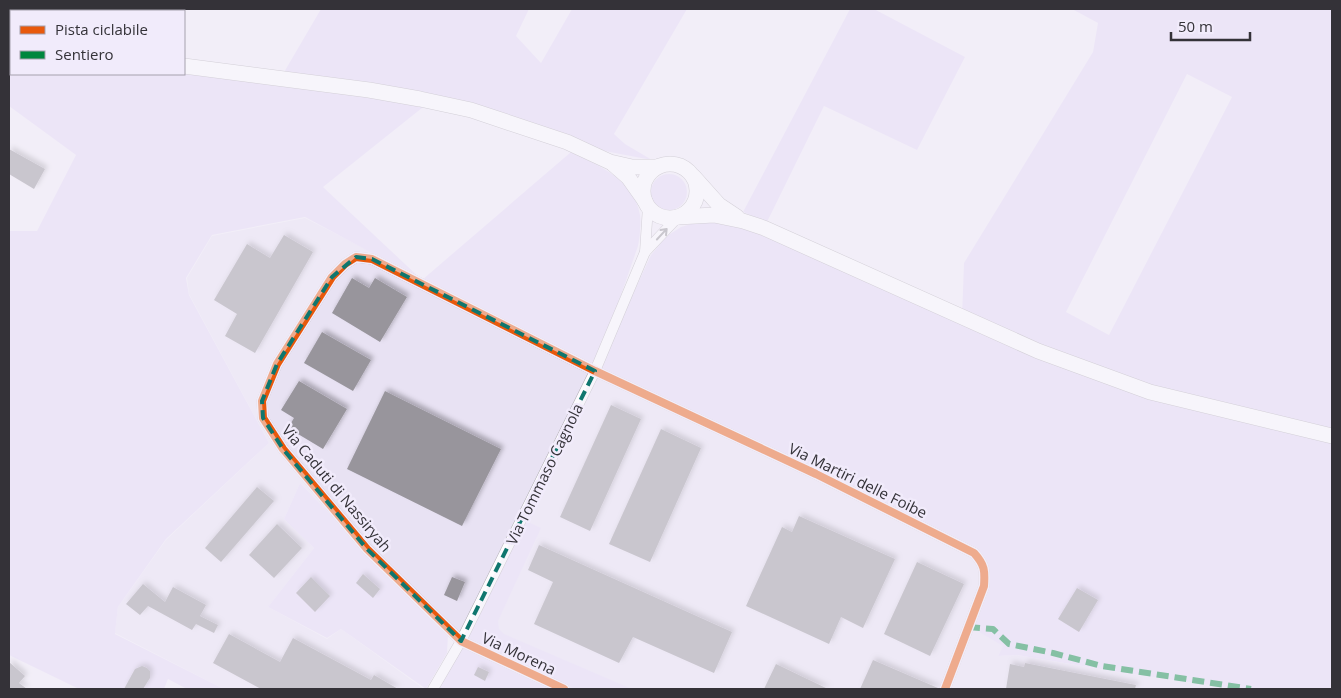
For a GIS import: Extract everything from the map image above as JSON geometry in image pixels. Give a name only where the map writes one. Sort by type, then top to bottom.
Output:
[{"type":"main road","points":[[185,66],[369,90],[429,101],[470,110],[567,142],[610,162],[632,167],[680,165],[692,174],[720,205],[742,221]]},
{"type":"main road","points":[[610,162],[628,177],[648,206],[655,213],[665,217],[714,216],[742,221],[773,232],[1038,351],[1140,389],[1332,436]]},
{"type":"main road","points":[[648,206],[644,199],[644,184],[648,175],[656,167]]},
{"type":"main road","points":[[678,216],[691,208],[697,196],[692,174]]},
{"type":"street","name":"Via Tommaso Cagnola","points":[[433,689],[461,641],[595,371],[645,252],[648,206]]},
{"type":"street","name":"Via Tommaso Cagnola","points":[[645,252],[678,216]]},
{"type":"street","name":"Via Caduti di Nassiryah","points":[[461,641],[367,548],[283,449],[263,418],[262,401],[277,364],[332,277],[345,264],[356,258],[372,259],[595,371]]},
{"type":"street","name":"Via Martiri delle Foibe","points":[[595,371],[816,474],[974,553],[984,565],[984,586],[945,689]]},
{"type":"street","name":"Via Morena","points":[[461,641],[564,689]]},
{"type":"highlighted area","points":[[356,257],[372,259],[595,371],[461,641],[367,549],[283,449],[263,418],[262,401],[277,364],[332,277]]},
{"type":"shaded area","points":[[9,9],[158,10],[10,10],[9,36]]},
{"type":"shaded area","points":[[321,9],[529,9],[516,36],[541,63],[572,9],[687,9],[614,134],[625,144],[652,160],[600,150],[529,127],[280,79]]},
{"type":"shaded area","points":[[850,9],[874,9],[965,57],[917,150],[824,106],[767,222],[743,212]]},
{"type":"shaded area","points":[[1072,9],[1332,9],[1332,436],[1150,392],[962,317],[964,263],[1093,52],[1098,23]],"holes":[[[1187,74],[1232,97],[1109,335],[1066,312]]]},
{"type":"shaded area","points":[[9,44],[10,75],[185,75],[185,73],[427,104],[323,187],[422,280],[305,217],[212,235],[186,278],[189,295],[269,443],[166,539],[118,607],[115,634],[224,689],[187,689],[168,679],[164,689],[79,689],[9,655],[9,231],[37,231],[76,155],[9,106]]},
{"type":"shaded area","points":[[571,152],[614,175],[631,192],[637,203],[640,215],[638,246],[596,367],[422,280]]},
{"type":"shaded area","points":[[669,174],[682,179],[687,192],[682,205],[669,210],[656,205],[651,192],[656,179]]},
{"type":"shaded area","points":[[305,218],[598,368],[977,552],[1004,645],[998,656],[1017,655],[1123,673],[1236,689],[556,689],[449,635],[300,483],[284,519],[314,548],[268,607],[327,639],[341,629],[424,689],[224,689],[115,633],[118,607],[166,540],[269,443],[189,294],[187,278],[212,236]]},
{"type":"shaded area","points":[[701,221],[739,226],[872,280],[1001,339],[1332,440],[1332,689],[1237,689],[1017,655],[998,656],[1003,646],[969,626],[987,564],[599,368],[651,255],[667,236],[681,227]]},
{"type":"shaded area","points":[[300,483],[448,635],[447,653],[426,689],[341,629],[327,638],[268,607],[314,548],[284,519]]},
{"type":"shaded area","points":[[524,520],[541,528],[498,621],[499,629],[504,634],[632,689],[575,689],[467,638],[475,626]]},
{"type":"shaded area","points":[[463,646],[556,689],[439,689]]},
{"type":"building","points":[[9,149],[45,169],[34,189],[9,174]]},
{"type":"building","points":[[284,235],[313,252],[255,353],[225,336],[237,314],[214,300],[247,244],[270,258]]},
{"type":"building","points":[[352,278],[369,288],[375,278],[407,297],[380,342],[332,313]]},
{"type":"building","points":[[322,332],[371,360],[353,391],[304,363]]},
{"type":"building","points":[[299,381],[347,409],[323,449],[288,428],[294,418],[281,410]]},
{"type":"building","points":[[385,391],[501,449],[462,526],[347,469]]},
{"type":"building","points":[[611,405],[641,419],[590,531],[560,517]]},
{"type":"building","points":[[661,429],[701,448],[650,562],[609,544]]},
{"type":"building","points":[[257,487],[274,501],[221,562],[205,548]]},
{"type":"building","points":[[799,516],[895,559],[863,628],[841,617],[829,644],[746,606],[782,527],[792,532]]},
{"type":"building","points":[[277,524],[302,548],[274,578],[249,555]]},
{"type":"building","points":[[539,545],[732,632],[714,673],[633,637],[619,663],[534,624],[553,582],[528,570]]},
{"type":"building","points":[[917,562],[964,584],[930,656],[884,634]]},
{"type":"building","points":[[363,574],[380,589],[373,598],[356,583]]},
{"type":"building","points":[[311,577],[330,596],[315,612],[296,593]]},
{"type":"building","points":[[452,577],[465,582],[457,601],[444,595]]},
{"type":"building","points":[[143,584],[165,602],[173,587],[206,605],[200,616],[218,625],[214,633],[196,624],[192,630],[148,606],[140,615],[126,604]]},
{"type":"building","points":[[1077,588],[1098,600],[1079,632],[1058,619]]},
{"type":"building","points":[[229,634],[280,662],[293,638],[371,680],[374,675],[398,689],[261,689],[213,663]]},
{"type":"building","points":[[873,660],[938,688],[938,689],[860,689]]},
{"type":"building","points":[[9,662],[25,676],[19,683],[27,689],[9,689]]},
{"type":"building","points":[[1025,663],[1136,685],[1135,689],[1006,689],[1010,664],[1024,667]]},
{"type":"building","points":[[776,664],[828,689],[764,689]]},
{"type":"building","points":[[142,666],[150,671],[150,678],[143,689],[124,689],[135,669]]},
{"type":"building","points":[[478,667],[489,672],[485,681],[474,675]]},
{"type":"marked path","points":[[968,627],[993,629],[1009,644],[1102,666],[1251,689]]},
{"type":"cycle path","points":[[564,689],[461,641],[367,549],[283,449],[263,418],[262,401],[277,364],[332,277],[345,264],[356,257],[372,259],[595,371],[816,474],[974,553],[984,568],[984,586],[945,689]]}]
